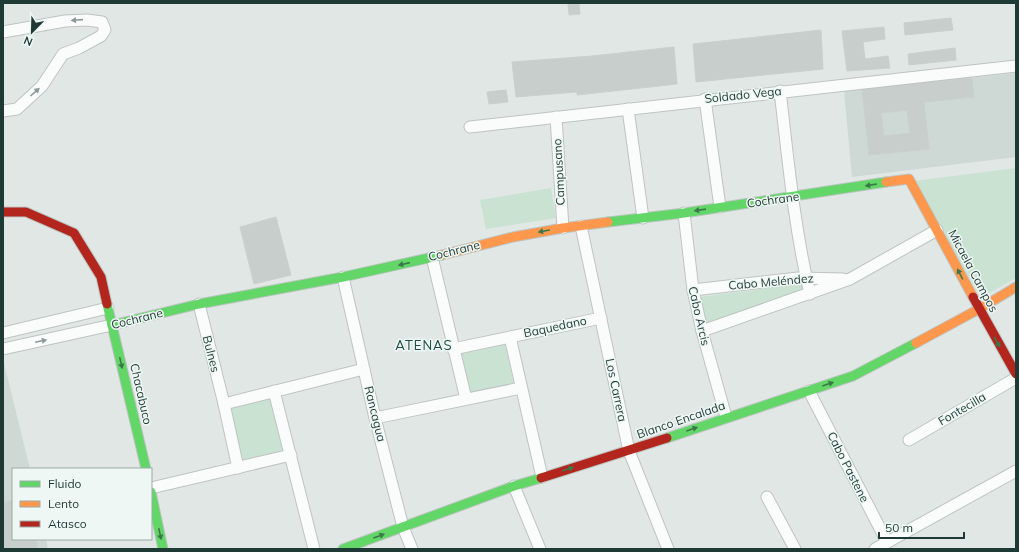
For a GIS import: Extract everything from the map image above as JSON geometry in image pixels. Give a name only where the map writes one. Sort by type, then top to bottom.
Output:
[{"type":"street","points":[[3,32],[65,21],[87,20],[102,22],[105,30],[101,36],[79,48],[63,54],[42,86],[17,109],[3,111]]},
{"type":"street","name":"Soldado Vega","points":[[470,127],[705,99],[1016,66]]},
{"type":"street","points":[[780,91],[793,197],[810,294]]},
{"type":"street","points":[[705,99],[720,207]]},
{"type":"street","points":[[628,109],[643,218]]},
{"type":"street","name":"Campusano","points":[[556,117],[563,228]]},
{"type":"street","name":"Cochrane","points":[[3,349],[199,304],[343,277],[512,237],[563,228],[793,197],[909,179]]},
{"type":"street","name":"Micaela Campos","points":[[909,179],[978,309],[1016,374]]},
{"type":"street","name":"Chacabuco","points":[[3,212],[26,212],[74,233],[101,277],[146,468]]},
{"type":"street","name":"Cabo Arcis","points":[[684,212],[692,290],[726,417]]},
{"type":"street","name":"Los Carrera","points":[[581,226],[629,450],[668,549]]},
{"type":"street","name":"Cabo Meléndez","points":[[702,331],[850,279],[937,230]]},
{"type":"street","points":[[432,257],[453,350],[466,399]]},
{"type":"street","name":"Rancagua","points":[[343,277],[403,528],[412,549]]},
{"type":"street","name":"Cabo Meléndez","points":[[692,290],[806,278],[850,279]]},
{"type":"street","name":"Blanco Encalada","points":[[343,549],[514,486],[629,450],[853,376],[1016,287]]},
{"type":"street","name":"Bulnes","points":[[199,304],[238,468]]},
{"type":"street","name":"Cochrane","points":[[3,333],[108,308]]},
{"type":"street","name":"Baquedano","points":[[453,350],[601,318]]},
{"type":"street","name":"Baquedano","points":[[510,337],[542,478]]},
{"type":"street","points":[[224,404],[364,369]]},
{"type":"street","name":"Fontecilla","points":[[909,440],[1016,378]]},
{"type":"street","points":[[376,418],[521,388]]},
{"type":"street","points":[[274,391],[314,549]]},
{"type":"street","name":"Cabo Pastene","points":[[809,391],[887,542]]},
{"type":"street","points":[[152,488],[291,455]]},
{"type":"street","points":[[875,549],[1016,471]]},
{"type":"street","points":[[514,486],[540,549]]},
{"type":"street","points":[[152,497],[163,549]]},
{"type":"street","points":[[767,497],[794,549]]},
{"type":"shaded area","points":[[1016,73],[1016,157],[852,177],[844,91]]},
{"type":"shaded area","points":[[3,359],[30,468],[12,468],[12,540],[46,540],[48,549],[3,549]]},
{"type":"green space","points":[[1016,168],[1016,278],[989,293],[978,293],[914,181]]},
{"type":"green space","points":[[551,188],[556,218],[486,229],[480,200]]},
{"type":"green space","points":[[801,284],[805,291],[707,323],[700,297]]},
{"type":"green space","points":[[504,341],[514,384],[469,394],[459,351]]},
{"type":"green space","points":[[270,396],[283,453],[241,462],[229,405]]},
{"type":"building","points":[[579,3],[580,14],[569,15],[568,4]]},
{"type":"building","points":[[951,18],[953,30],[905,35],[904,23]]},
{"type":"building","points":[[884,27],[885,39],[863,42],[865,59],[888,56],[890,68],[847,71],[842,31]]},
{"type":"building","points":[[821,30],[823,69],[696,82],[693,44]]},
{"type":"building","points":[[674,47],[677,84],[577,95],[577,92],[516,97],[512,62],[592,56]]},
{"type":"building","points":[[955,48],[956,60],[909,65],[908,54]]},
{"type":"building","points":[[972,78],[974,97],[924,102],[929,149],[869,155],[862,89]],"holes":[[[907,110],[910,133],[884,136],[881,113]]]},
{"type":"building","points":[[506,90],[508,102],[489,104],[487,92]]},
{"type":"building","points":[[276,217],[291,275],[254,284],[240,227]]},
{"type":"building","points":[[12,500],[12,540],[36,540],[38,549],[3,549],[3,503]]},
{"type":"traffic: fast","points":[[608,222],[684,213],[886,182]]},
{"type":"traffic: fast","points":[[112,325],[199,304],[343,277],[442,255]]},
{"type":"traffic: fast","points":[[107,304],[146,468]]},
{"type":"traffic: fast","points":[[667,438],[853,376],[916,343]]},
{"type":"traffic: fast","points":[[343,549],[514,486],[541,478]]},
{"type":"traffic: fast","points":[[152,497],[163,549]]},
{"type":"traffic: slow","points":[[886,182],[909,179],[973,297]]},
{"type":"traffic: slow","points":[[442,255],[513,237],[608,222]]},
{"type":"traffic: slow","points":[[916,343],[1016,287]]},
{"type":"traffic: jam","points":[[3,212],[26,212],[74,233],[101,277],[107,304]]},
{"type":"traffic: jam","points":[[973,297],[1016,374]]},
{"type":"traffic: jam","points":[[541,478],[667,438]]},
{"type":"district","name":"ATENAS","points":[[424,345]]}]
